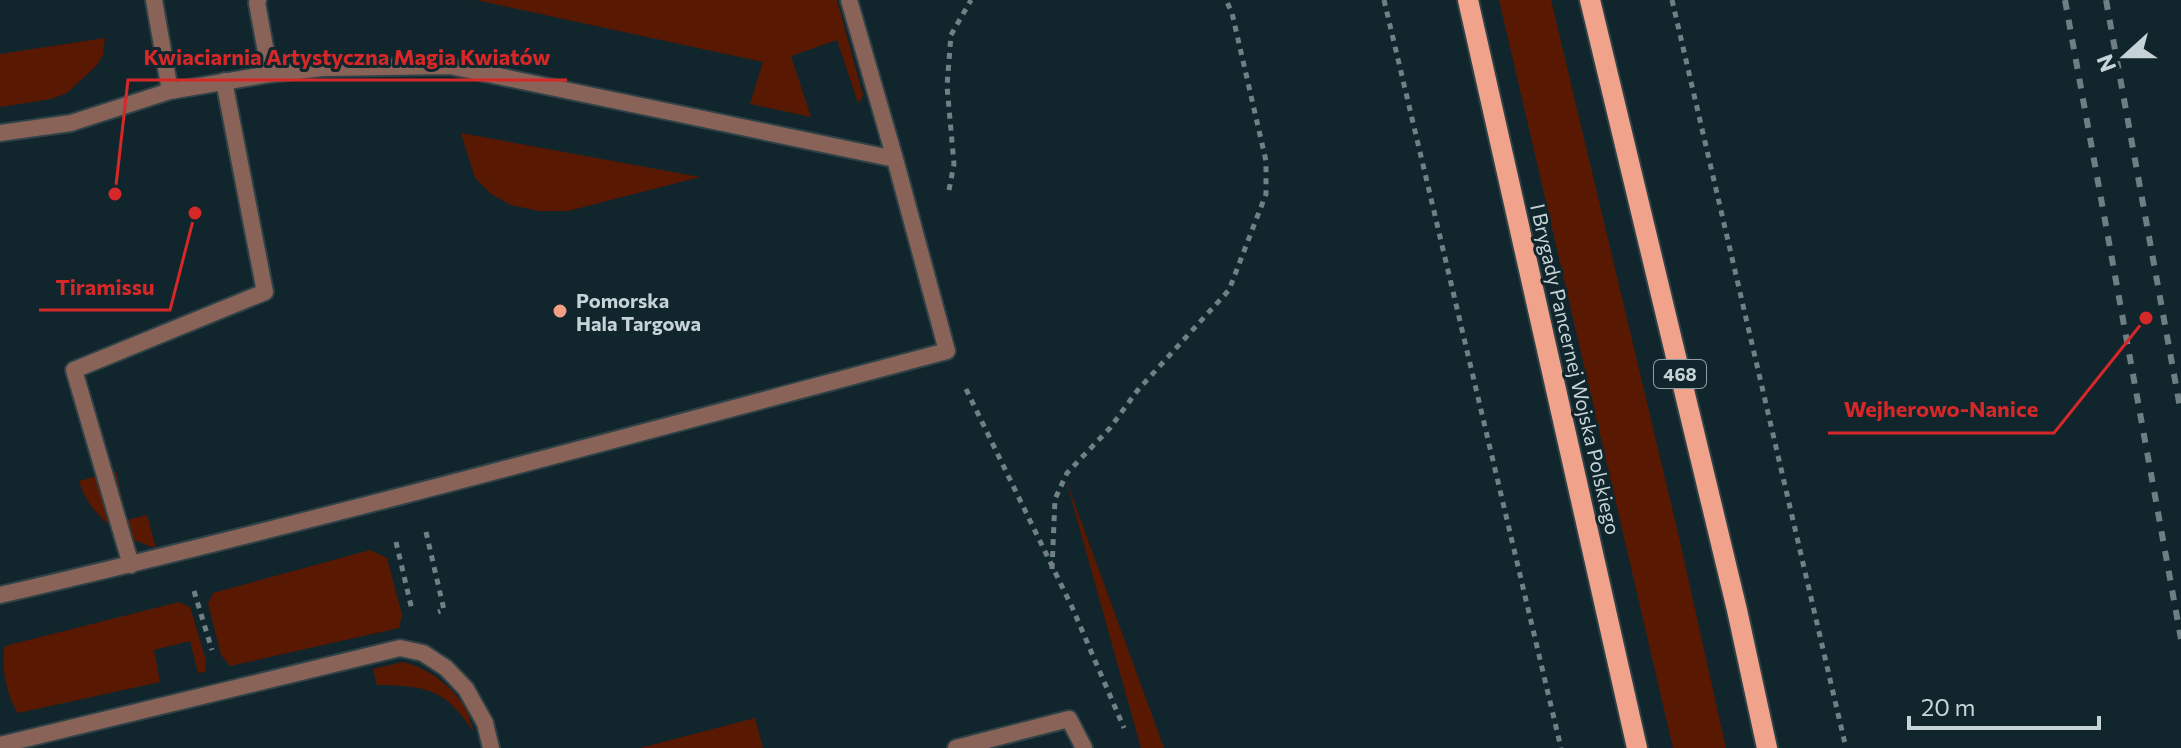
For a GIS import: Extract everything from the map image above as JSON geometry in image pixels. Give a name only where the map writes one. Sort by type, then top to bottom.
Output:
[{"type":"main road","name":"I Brygady Pancernej Wojska Polskiego","points":[[1468,0],[1637,748]]},
{"type":"main road","name":"468","points":[[1590,0],[1737,610],[1767,748]]},
{"type":"lane","points":[[154,0],[170,91]]},
{"type":"lane","points":[[258,0],[270,74]]},
{"type":"lane","points":[[0,595],[385,501],[947,351],[849,0]]},
{"type":"lane","points":[[0,133],[71,123],[170,91],[270,74],[323,68],[450,66],[895,159]]},
{"type":"lane","points":[[131,565],[74,370],[265,292],[224,81]]},
{"type":"lane","points":[[0,745],[400,648],[423,653],[446,668],[466,689],[485,723],[491,748]]},
{"type":"lane","points":[[956,748],[1069,719],[1084,748]]},
{"type":"path","points":[[918,241],[943,223],[954,164],[947,86],[951,35],[971,0]]},
{"type":"path","points":[[1052,569],[1055,499],[1067,473],[1229,290],[1266,194],[1266,161],[1232,13],[1226,0]]},
{"type":"path","points":[[1384,0],[1561,748]]},
{"type":"path","points":[[1672,0],[1846,748]]},
{"type":"path","points":[[947,351],[1072,607],[1126,734]]},
{"type":"path","points":[[424,522],[444,610],[429,614]]},
{"type":"path","points":[[395,540],[409,593]]},
{"type":"path","points":[[195,595],[213,655]]},
{"type":"shaded area","points":[[476,0],[837,0],[863,95],[858,103],[837,40],[791,56],[811,117],[750,104],[763,62]]},
{"type":"shaded area","points":[[1499,0],[1551,0],[1726,748],[1673,748]]},
{"type":"shaded area","points":[[105,38],[103,55],[96,66],[67,93],[51,99],[0,107],[0,54]]},
{"type":"shaded area","points":[[461,133],[700,177],[568,211],[539,211],[511,205],[491,194],[475,178]]},
{"type":"shaded area","points":[[116,471],[127,520],[147,515],[156,548],[108,524],[84,494],[79,481]]},
{"type":"shaded area","points":[[1066,480],[1164,748],[1141,748]]},
{"type":"shaded area","points":[[370,550],[387,558],[402,615],[399,628],[230,666],[221,655],[208,604],[213,593]]},
{"type":"shaded area","points":[[179,602],[190,607],[206,660],[205,672],[198,673],[190,641],[154,650],[160,682],[18,713],[6,680],[3,662],[5,646]]},
{"type":"shaded area","points":[[403,662],[430,673],[453,692],[465,707],[474,732],[453,706],[433,692],[377,685],[373,669]]},
{"type":"shaded area","points":[[755,718],[763,748],[640,748]]},
{"type":"railway","points":[[2065,0],[2181,639]]},
{"type":"railway","points":[[2106,0],[2181,413]]},
{"type":"place","name":"Kwiaciarnia Artystyczna Magia Kwiatów","points":[[115,194]]},
{"type":"place","name":"Tiramissu","points":[[195,213]]},
{"type":"place","name":"Pomorska Hala Targowa","points":[[560,311]]},
{"type":"place","name":"Wejherowo-Nanice","points":[[2146,318]]}]
